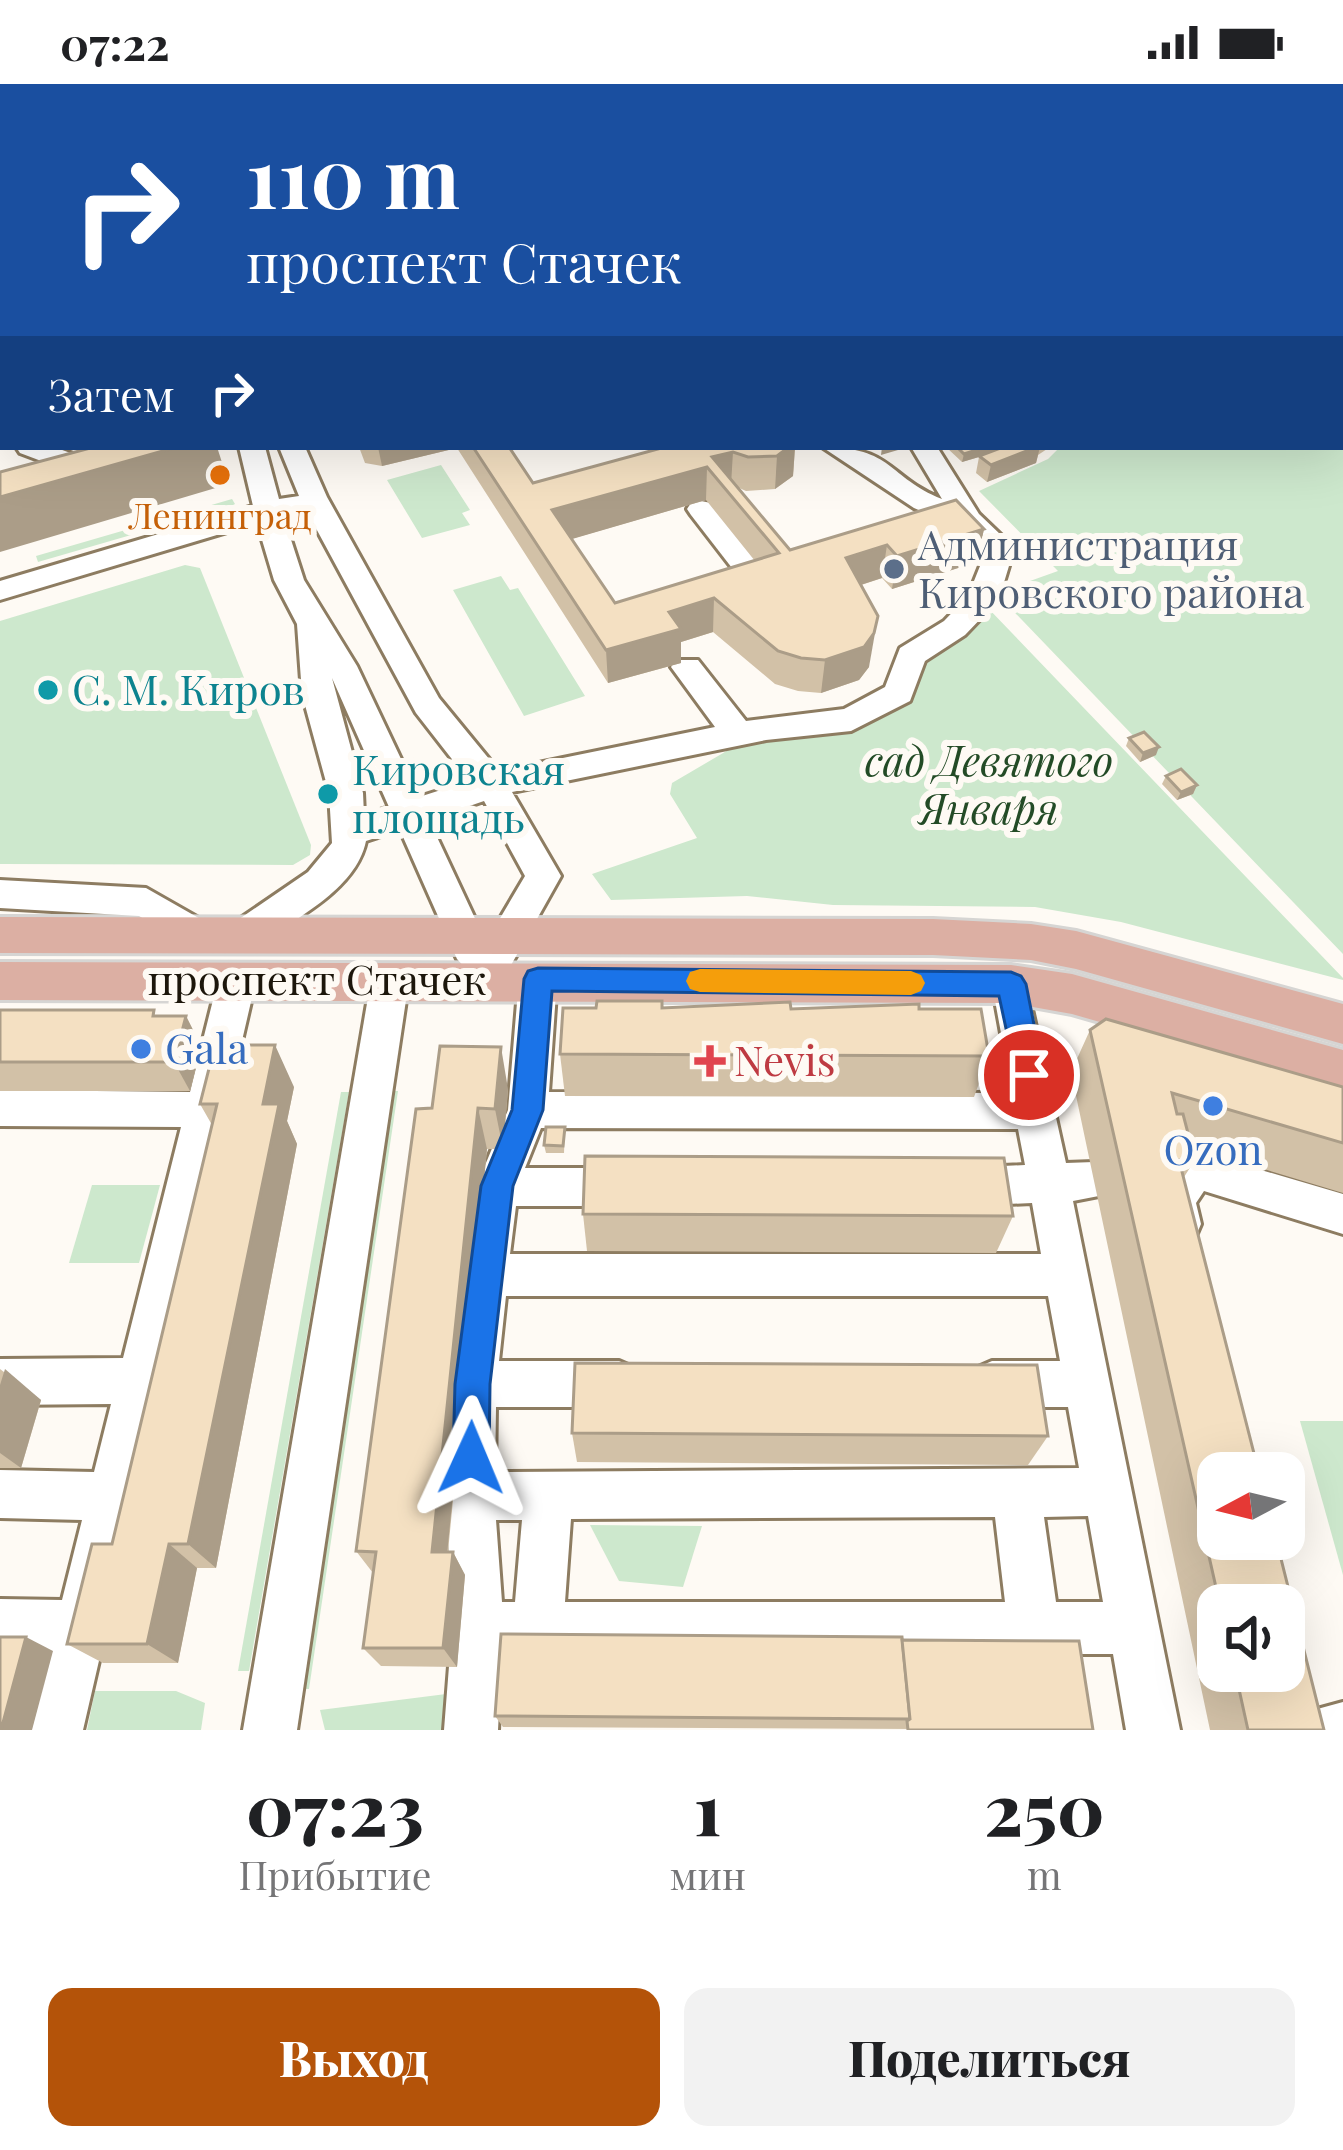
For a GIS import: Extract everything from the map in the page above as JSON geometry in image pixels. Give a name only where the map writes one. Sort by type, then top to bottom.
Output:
[{"type":"main road","name":"проспект Стачек","points":[[0,935],[226,950],[486,951],[933,937],[1031,942],[1343,1024]]},
{"type":"main road","name":"проспект Стачек","points":[[0,981],[226,950],[390,980],[486,951],[538,979],[1011,984],[1072,994],[1343,1071]]},
{"type":"street","points":[[37,450],[119,480],[77,492]]},
{"type":"street","points":[[253,450],[272,509],[278,552],[310,623],[342,666],[410,813],[486,951],[543,876],[491,786],[427,705],[350,557],[313,497],[302,450]]},
{"type":"street","points":[[844,450],[924,502],[968,519]]},
{"type":"street","points":[[350,833],[491,786],[739,735],[851,720],[899,693],[911,656],[948,638],[989,586],[997,568],[992,542],[968,519],[926,450]]},
{"type":"street","points":[[0,591],[313,497]]},
{"type":"street","points":[[701,509],[765,581],[719,596]]},
{"type":"street","points":[[927,532],[968,519]]},
{"type":"street","points":[[56,1730],[205,1110],[226,950],[322,882],[343,859],[350,833],[346,793],[318,694],[310,623]]},
{"type":"street","points":[[687,667],[739,735]]},
{"type":"street","points":[[0,894],[146,902],[226,950]]},
{"type":"street","points":[[471,1730],[478,1628],[470,1496],[473,1384],[497,1186],[527,1110],[538,979]]},
{"type":"street","points":[[270,1730],[390,980]]},
{"type":"street","points":[[1011,984],[1035,1111],[1072,1184],[1066,1275],[1153,1730]]},
{"type":"street","points":[[0,1108],[205,1110]]},
{"type":"street","points":[[527,1110],[1035,1111]]},
{"type":"street","points":[[1191,1270],[1173,1181],[1202,1172],[1343,1214]]},
{"type":"street","points":[[923,1187],[1072,1184]]},
{"type":"street","points":[[497,1186],[663,1186]]},
{"type":"street","points":[[486,1275],[1066,1275]]},
{"type":"street","points":[[0,1382],[140,1381]]},
{"type":"street","points":[[473,1384],[658,1384]]},
{"type":"street","points":[[959,1384],[1088,1384]]},
{"type":"street","points":[[1016,1492],[1034,1628]]},
{"type":"street","points":[[470,1496],[1108,1492]]},
{"type":"street","points":[[0,1494],[112,1496]]},
{"type":"street","points":[[538,1628],[548,1495]]},
{"type":"street","points":[[0,1624],[81,1626]]},
{"type":"street","points":[[478,1628],[1133,1628]]},
{"type":"street","points":[[1311,1718],[1343,1730]]},
{"type":"green space","name":"сад Девятого Января","points":[[1057,450],[1343,450],[1343,954],[996,593],[1058,571],[979,491],[1048,459]]},
{"type":"green space","points":[[441,465],[470,510],[462,513],[470,525],[422,538],[387,480]]},
{"type":"green space","points":[[232,499],[235,504],[231,506],[38,562],[36,556]]},
{"type":"green space","points":[[185,565],[200,568],[311,845],[310,855],[293,865],[0,864],[0,621]]},
{"type":"green space","points":[[501,576],[510,590],[518,588],[585,696],[524,716],[453,590]]},
{"type":"green space","name":"сад Девятого Января","points":[[986,606],[1343,980],[1121,922],[1035,907],[833,905],[747,896],[611,900],[592,874],[697,838],[670,794],[672,783],[747,739],[842,732],[872,721],[909,694],[920,660],[958,640]]},
{"type":"green space","points":[[391,1091],[398,1091],[309,1689],[300,1689]]},
{"type":"green space","points":[[341,1092],[349,1092],[249,1671],[238,1671]]},
{"type":"green space","points":[[92,1185],[160,1185],[139,1263],[69,1263]]},
{"type":"green space","points":[[1300,1421],[1343,1421],[1343,1575]]},
{"type":"green space","points":[[590,1525],[702,1526],[683,1587],[619,1581]]},
{"type":"green space","points":[[95,1691],[176,1691],[205,1703],[201,1730],[87,1730]]},
{"type":"green space","points":[[454,1693],[451,1730],[325,1730],[320,1710]]},
{"type":"building","points":[[83,450],[166,450],[0,497],[0,472]]},
{"type":"building","points":[[475,450],[511,450],[533,483],[654,450],[785,450],[777,456],[748,457],[733,452],[712,457],[790,550],[956,500],[984,529],[897,556],[887,545],[846,558],[878,616],[864,647],[825,660],[778,651],[714,598],[669,612],[681,629],[606,650]],"holes":[[[707,467],[779,553],[615,603],[552,510]]]},
{"type":"building","points":[[995,450],[1029,450],[991,465],[979,456]]},
{"type":"building","points":[[1144,732],[1159,747],[1143,753],[1129,738]]},
{"type":"building","points":[[1181,769],[1197,785],[1181,792],[1166,776]]},
{"type":"building","points":[[597,1001],[662,1001],[662,1008],[790,1002],[791,1009],[919,1004],[919,1009],[981,1009],[989,1056],[560,1054],[563,1008],[596,1008]]},
{"type":"building","points":[[0,1010],[154,1010],[153,1016],[186,1016],[174,1062],[0,1062]]},
{"type":"building","points":[[1106,1019],[1343,1087],[1343,1143],[1172,1093],[1195,1160],[1179,1160],[1254,1452],[1197,1452],[1197,1503],[1090,1030]]},
{"type":"building","points":[[215,1045],[275,1045],[263,1104],[279,1104],[188,1544],[169,1544],[147,1644],[67,1644],[92,1544],[112,1544],[217,1104],[200,1104]]},
{"type":"building","points":[[440,1046],[501,1047],[495,1109],[478,1108],[432,1552],[453,1552],[443,1648],[363,1648],[376,1552],[356,1551],[416,1109],[432,1108]]},
{"type":"building","points":[[546,1127],[565,1127],[563,1146],[544,1145]]},
{"type":"building","points":[[585,1156],[1004,1158],[1013,1216],[583,1214]]},
{"type":"building","points":[[575,1363],[1037,1365],[1048,1436],[572,1433]]},
{"type":"building","points":[[1210,1560],[1281,1560],[1287,1584],[1215,1584]]},
{"type":"building","points":[[501,1634],[902,1637],[910,1719],[495,1716]]},
{"type":"building","points":[[0,1637],[26,1637],[1,1730],[0,1730]]},
{"type":"building","points":[[902,1640],[1079,1641],[1093,1730],[908,1730]]},
{"type":"building","points":[[1305,1654],[1324,1730],[1248,1730],[1240,1692],[1305,1692]]},
{"type":"slow traffic","points":[[700,981],[911,983]]},
{"type":"place","name":"Ленинград","points":[[220,475]]},
{"type":"place","name":"Администрация Кировского района","points":[[894,569]]},
{"type":"place","name":"С. М. Киров","points":[[48,690]]},
{"type":"place","name":"Кировская площадь","points":[[328,794]]},
{"type":"place","name":"Gala","points":[[141,1049]]},
{"type":"place","name":"Nevis","points":[[710,1061]]},
{"type":"place","name":"Ozon","points":[[1213,1106]]},
{"type":"route","points":[[471,1458],[473,1384],[497,1186],[527,1110],[538,979],[1011,984],[1029,1075]]}]
